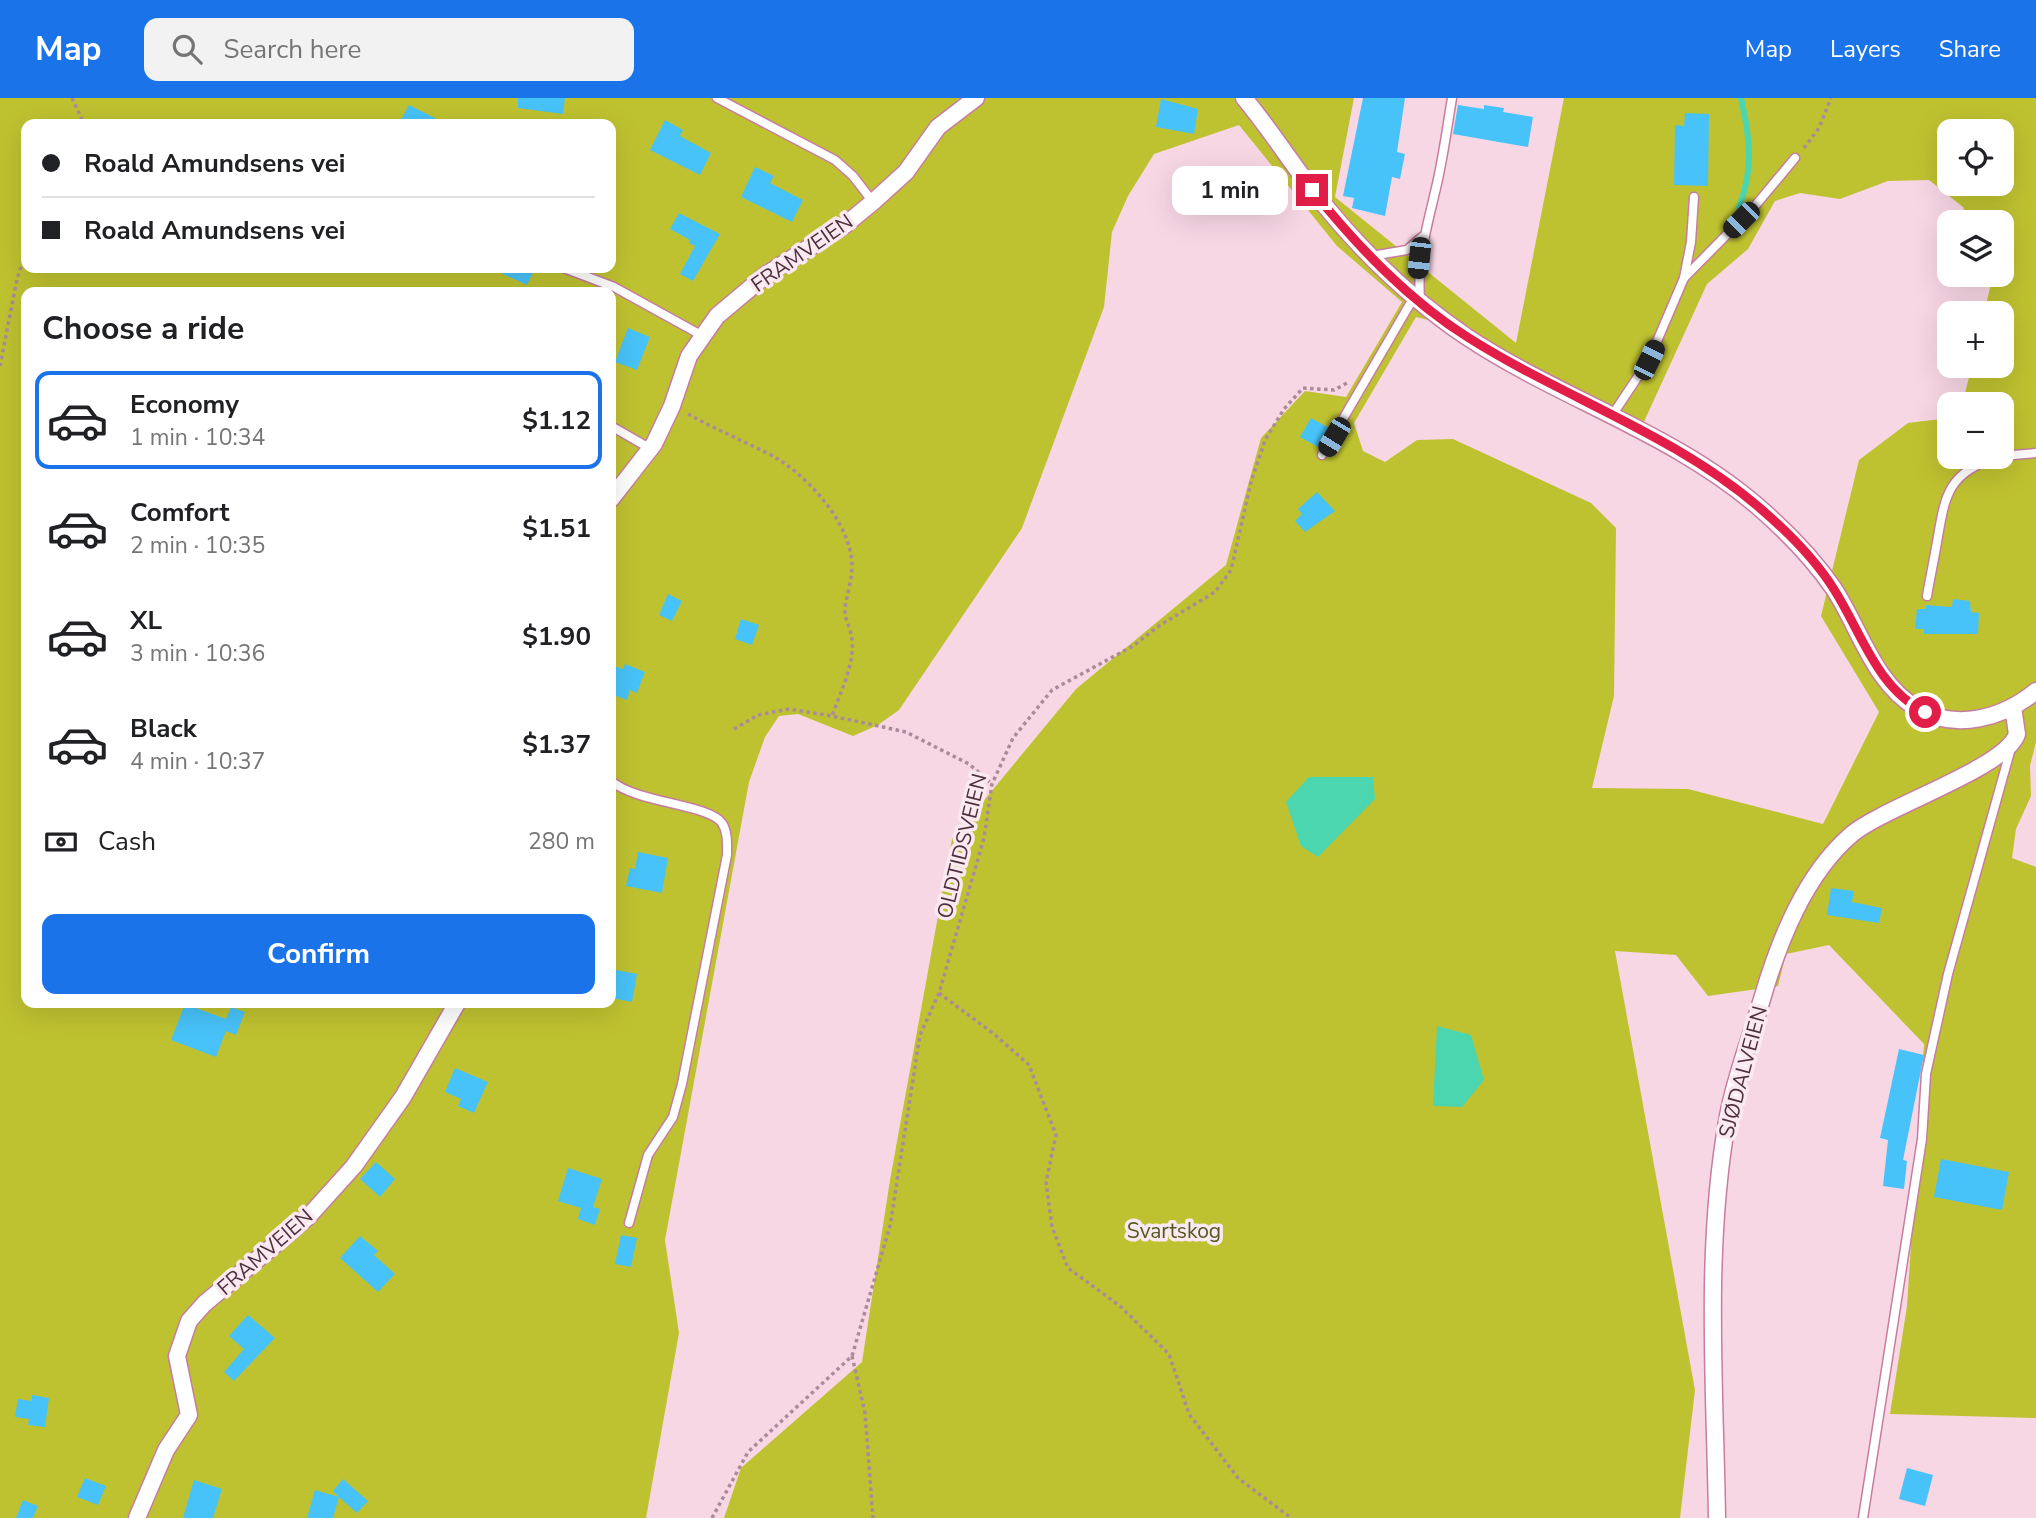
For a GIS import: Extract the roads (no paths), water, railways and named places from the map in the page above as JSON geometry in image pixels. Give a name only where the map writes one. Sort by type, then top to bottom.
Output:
[{"type":"street","name":"FRAMVEIEN","points":[[616,493],[651,449],[672,406],[689,356],[701,335],[717,316],[767,274],[845,225],[873,202],[906,172],[938,127],[976,98]]},
{"type":"street","points":[[1244,98],[1312,190],[1370,256],[1417,300],[1469,338],[1561,390],[1613,414],[1719,477],[1783,530],[1835,590],[1876,666],[1902,697],[1916,708],[1945,719],[1968,721],[1989,717],[2013,707],[2036,691]]},
{"type":"street","points":[[2012,745],[2018,726],[2013,707]]},
{"type":"street","name":"SJØDALVEIEN","points":[[1717,1518],[1713,1285],[1720,1175],[1728,1113],[1771,970],[1820,867],[1853,834],[1885,813],[1988,763],[2012,745]]},
{"type":"street","name":"FRAMVEIEN","points":[[137,1518],[162,1459],[189,1415],[177,1356],[189,1321],[204,1304],[309,1216],[354,1166],[403,1097],[454,1008]]},
{"type":"lane","points":[[717,98],[835,160],[853,176],[873,202]]},
{"type":"lane","points":[[1322,455],[1417,300],[1422,237],[1436,189],[1452,98]]},
{"type":"lane","points":[[1684,278],[1755,206],[1795,158]]},
{"type":"lane","points":[[1613,414],[1649,360],[1669,320],[1684,278],[1692,242],[1694,197]]},
{"type":"lane","points":[[1370,256],[1407,250],[1422,237]]},
{"type":"lane","points":[[577,273],[614,287]]},
{"type":"lane","points":[[616,288],[701,335]]},
{"type":"lane","points":[[616,429],[651,449]]},
{"type":"lane","points":[[2014,455],[2036,453]]},
{"type":"lane","points":[[1927,596],[1941,510],[1948,491],[1972,469]]},
{"type":"lane","points":[[1863,1518],[1922,1139],[1926,1074],[1948,974],[2012,745]]},
{"type":"lane","points":[[616,784],[640,797],[712,815],[723,826],[727,837],[727,855],[682,1084],[673,1117],[648,1155],[629,1223]]},
{"type":"waterway","points":[[1739,207],[1749,166],[1747,126],[1741,98]]},
{"type":"park label","name":"Svartskog","points":[[1174,1231]]}]
